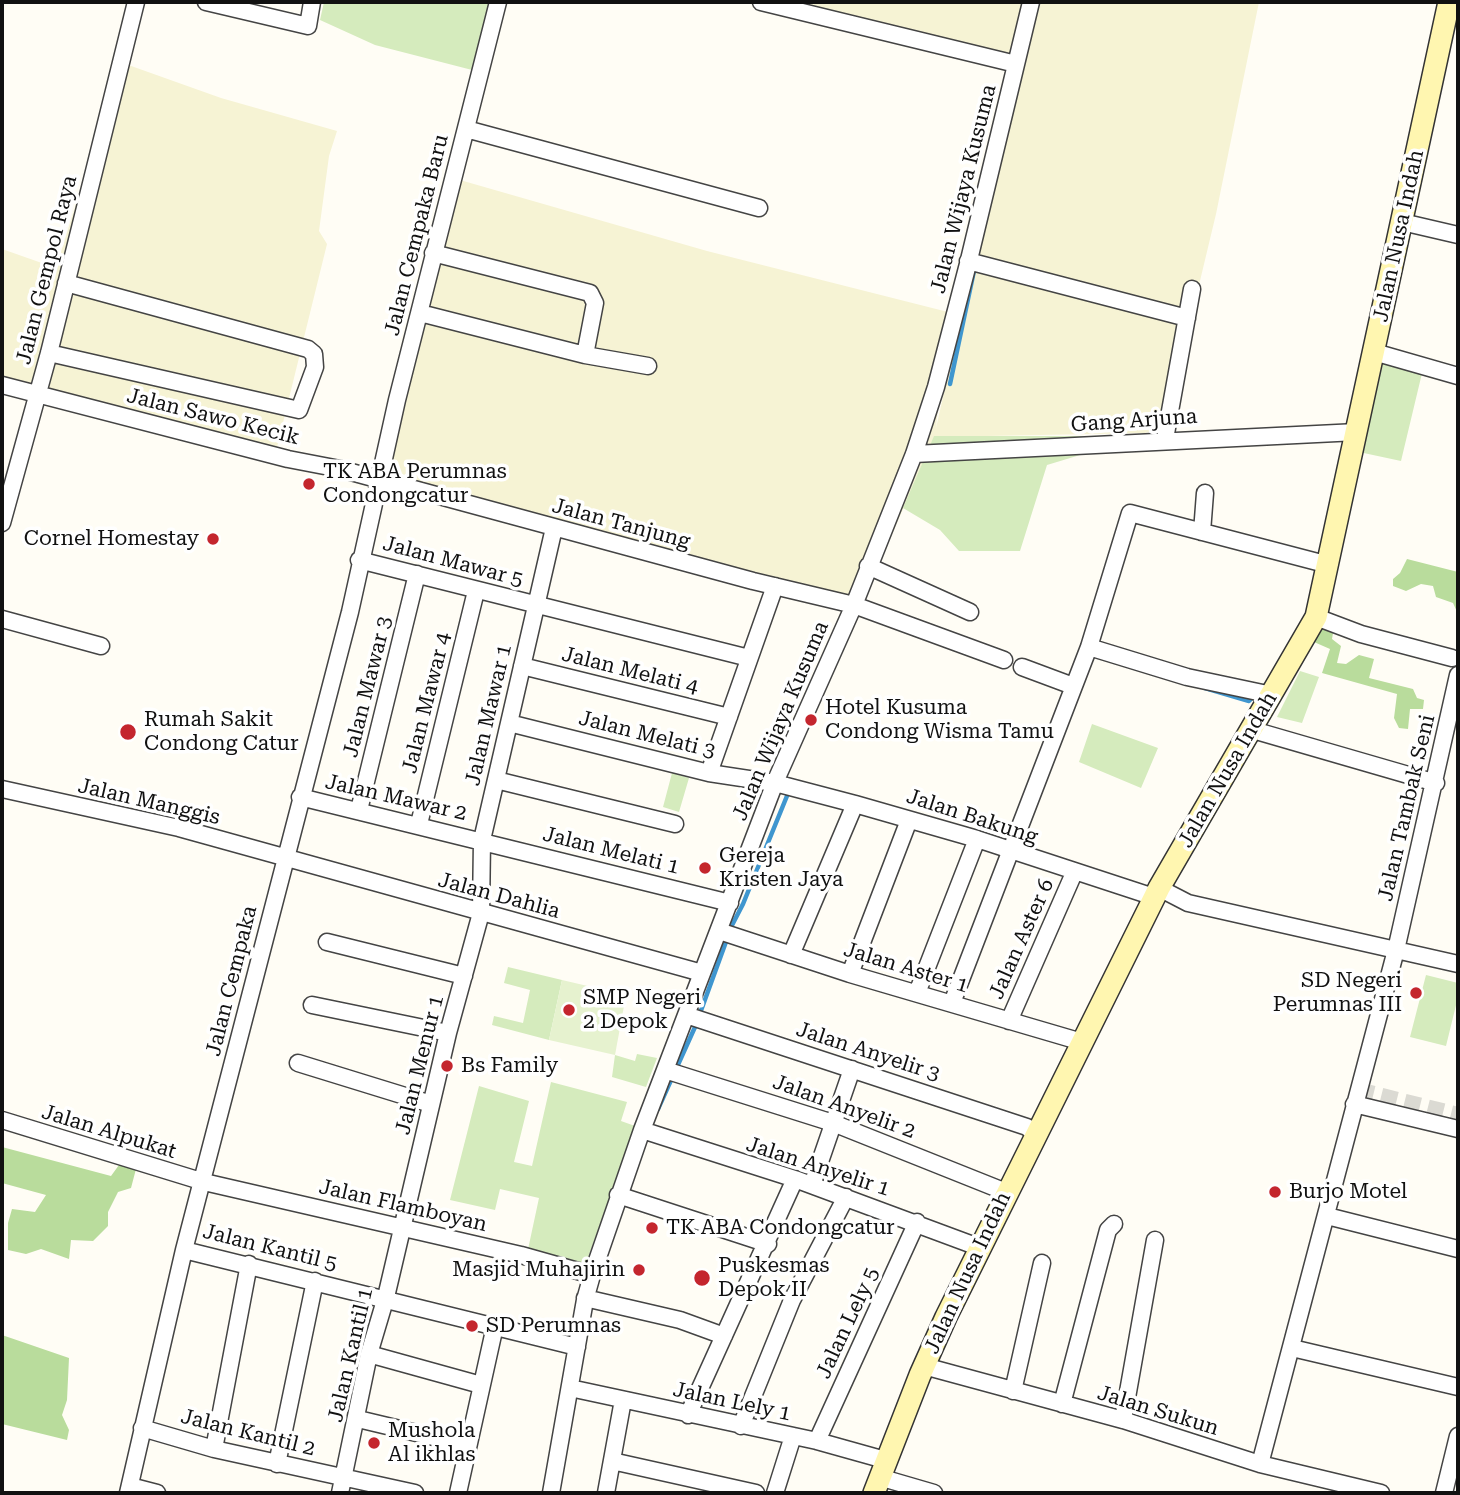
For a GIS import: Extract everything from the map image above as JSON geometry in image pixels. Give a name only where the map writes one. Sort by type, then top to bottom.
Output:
[{"type":"main road","name":"Jalan Nusa Indah","points":[[879,1477],[924,1366],[1006,1192],[1156,893],[1317,617],[1449,2]]},
{"type":"street","name":"Jalan Gempol Raya","points":[[2,523],[5,500],[49,353],[136,2]]},
{"type":"street","points":[[206,2],[308,26],[312,2]]},
{"type":"street","name":"Jalan Cempaka Baru","points":[[379,479],[433,253],[498,2]]},
{"type":"street","points":[[761,2],[1016,64]]},
{"type":"street","name":"Jalan Wijaya Kusuma","points":[[551,1493],[592,1275],[642,1130],[692,1016],[702,973],[724,933],[730,903],[775,783],[854,605],[914,454],[936,387],[1031,2]]},
{"type":"street","points":[[466,129],[759,208]]},
{"type":"street","points":[[1402,222],[1458,235]]},
{"type":"street","points":[[433,253],[590,293],[595,303],[585,355]]},
{"type":"street","points":[[968,261],[1188,318]]},
{"type":"street","points":[[49,353],[299,410],[316,367],[314,354],[308,349],[66,283]]},
{"type":"street","points":[[1165,439],[1192,289]]},
{"type":"street","points":[[420,313],[585,355],[648,366]]},
{"type":"street","points":[[1374,352],[1458,376]]},
{"type":"street","name":"Jalan Sawo Kecik","points":[[2,385],[379,479]]},
{"type":"street","name":"Gang Arjuna","points":[[914,454],[1141,443],[1165,439],[1357,432]]},
{"type":"street","name":"Jalan Tanjung","points":[[379,479],[554,528],[854,605],[1004,660]]},
{"type":"street","name":"Jalan Cempaka","points":[[129,1490],[184,1250],[204,1182],[300,797],[350,612],[359,560],[379,479]]},
{"type":"street","points":[[1202,532],[1205,493]]},
{"type":"street","points":[[952,1003],[1013,851],[1089,647],[1130,513],[1329,565]]},
{"type":"street","name":"Jalan Mawar 1","points":[[481,913],[482,840],[554,528]]},
{"type":"street","name":"Jalan Mawar 5","points":[[359,560],[476,592],[749,658]]},
{"type":"street","points":[[868,565],[970,612]]},
{"type":"street","name":"Jalan Mawar 3","points":[[359,810],[417,574]]},
{"type":"street","points":[[709,773],[775,586]]},
{"type":"street","name":"Jalan Mawar 4","points":[[419,824],[476,592]]},
{"type":"street","points":[[1317,617],[1361,634],[1452,658]]},
{"type":"street","points":[[2,619],[101,646]]},
{"type":"street","points":[[1089,647],[1187,677],[1272,695]]},
{"type":"street","name":"Jalan Melati 4","points":[[522,666],[729,717]]},
{"type":"street","points":[[1023,667],[1073,686]]},
{"type":"street","name":"Jalan Tambak Seni","points":[[1260,1464],[1396,950],[1436,783],[1458,675]]},
{"type":"street","name":"Jalan Melati 3","points":[[509,723],[709,773],[775,783]]},
{"type":"street","points":[[1253,730],[1436,783]]},
{"type":"street","points":[[1442,756],[1458,760]]},
{"type":"street","points":[[496,780],[675,824]]},
{"type":"street","name":"Jalan Bakung","points":[[775,783],[977,839],[1074,873],[1188,903],[1458,964]]},
{"type":"street","name":"Jalan Manggis","points":[[2,789],[179,828],[286,857]]},
{"type":"street","name":"Jalan Mawar 2","points":[[300,797],[482,840]]},
{"type":"street","points":[[791,955],[856,804]]},
{"type":"street","points":[[850,974],[909,820]]},
{"type":"street","points":[[916,993],[977,839]]},
{"type":"street","name":"Jalan Melati 1","points":[[482,840],[730,903]]},
{"type":"street","name":"Jalan Dahlia","points":[[286,857],[702,973]]},
{"type":"street","name":"Jalan Aster 6","points":[[1009,1021],[1074,873]]},
{"type":"street","name":"Jalan Menur 1","points":[[404,1227],[448,1033],[481,913]]},
{"type":"street","name":"Jalan Aster 1","points":[[724,933],[850,974],[1082,1042]]},
{"type":"street","points":[[327,942],[464,976]]},
{"type":"street","points":[[312,1004],[448,1033]]},
{"type":"street","name":"Jalan Anyelir 3","points":[[692,1016],[1027,1127],[1035,1134]]},
{"type":"street","points":[[298,1063],[431,1104]]},
{"type":"street","points":[[812,1185],[852,1069]]},
{"type":"street","name":"Jalan Anyelir 2","points":[[670,1071],[833,1123],[1006,1192]]},
{"type":"street","points":[[1354,1104],[1458,1129]]},
{"type":"street","name":"Jalan Alpukat","points":[[2,1120],[204,1182]]},
{"type":"street","name":"Jalan Anyelir 1","points":[[642,1130],[795,1179],[917,1222],[981,1248]]},
{"type":"street","points":[[688,1415],[768,1244],[795,1179]]},
{"type":"street","name":"Jalan Flamboyan","points":[[204,1182],[404,1227],[592,1275]]},
{"type":"street","points":[[618,1195],[768,1244]]},
{"type":"street","points":[[741,1426],[792,1300],[846,1197]]},
{"type":"street","points":[[1327,1216],[1458,1249]]},
{"type":"street","name":"Jalan Lely 5","points":[[817,1441],[917,1222]]},
{"type":"street","points":[[1062,1404],[1108,1230],[1114,1224]]},
{"type":"street","name":"Jalan Kantil 1","points":[[340,1493],[358,1419],[369,1354],[404,1227]]},
{"type":"street","points":[[1123,1420],[1155,1240]]},
{"type":"street","name":"Jalan Kantil 5","points":[[184,1250],[386,1297],[577,1347]]},
{"type":"street","points":[[1013,1391],[1042,1263]]},
{"type":"street","points":[[214,1449],[249,1264]]},
{"type":"street","points":[[276,1464],[316,1282]]},
{"type":"street","points":[[586,1298],[656,1314],[724,1336]]},
{"type":"street","points":[[458,1493],[495,1326]]},
{"type":"street","points":[[1292,1348],[1458,1387]]},
{"type":"street","points":[[369,1354],[481,1385]]},
{"type":"street","name":"Jalan Sukun","points":[[924,1366],[1123,1420],[1260,1464],[1381,1493]]},
{"type":"street","name":"Jalan Lely 1","points":[[570,1388],[817,1441],[879,1477],[934,1493]]},
{"type":"street","points":[[606,1493],[623,1401]]},
{"type":"street","points":[[358,1419],[467,1445]]},
{"type":"street","name":"Jalan Kantil 2","points":[[142,1428],[276,1464],[415,1493]]},
{"type":"street","points":[[775,1493],[793,1436]]},
{"type":"street","points":[[1444,1493],[1458,1436]]},
{"type":"street","points":[[612,1461],[756,1493]]},
{"type":"street","points":[[129,1490],[157,1493]]},
{"type":"shaded area","points":[[764,2],[1036,2],[1020,66]]},
{"type":"shaded area","points":[[1041,2],[1259,2],[1216,214],[1165,427],[1145,433],[934,437],[861,607],[377,476],[453,178],[707,251],[948,312],[936,428],[998,155]]},
{"type":"shaded area","points":[[120,62],[221,98],[337,131],[329,156],[319,231],[327,244],[276,451],[2,391],[2,249],[56,268]]},
{"type":"green space","points":[[324,2],[494,2],[476,71],[375,45],[320,20]]},
{"type":"green space","points":[[1380,359],[1423,369],[1401,461],[1359,452]]},
{"type":"green space","points":[[934,436],[1143,436],[1047,465],[1020,551],[959,551],[940,530],[903,508]]},
{"type":"green space","points":[[1407,559],[1458,572],[1458,614],[1453,603],[1436,597],[1433,586],[1421,584],[1406,591],[1393,586],[1393,579],[1400,573]]},
{"type":"green space","points":[[1324,620],[1334,627],[1332,639],[1341,646],[1337,663],[1346,664],[1359,655],[1374,659],[1369,678],[1413,689],[1417,698],[1424,700],[1423,709],[1410,709],[1408,729],[1399,728],[1394,718],[1397,694],[1322,673],[1330,649],[1314,642]]},
{"type":"green space","points":[[1300,671],[1319,677],[1302,723],[1277,717]]},
{"type":"green space","points":[[1092,724],[1158,748],[1141,788],[1079,762]]},
{"type":"green space","points":[[672,773],[689,778],[679,812],[663,807]]},
{"type":"green space","points":[[508,967],[562,980],[549,1040],[492,1025],[494,1016],[523,1023],[530,990],[504,983]]},
{"type":"green space","points":[[1426,975],[1458,983],[1458,997],[1446,1046],[1410,1037]]},
{"type":"green space","points":[[562,980],[626,995],[615,1055],[549,1040]]},
{"type":"green space","points":[[637,1054],[657,1058],[646,1087],[612,1077],[615,1055],[635,1061]]},
{"type":"green space","points":[[551,1082],[627,1102],[621,1121],[635,1126],[584,1269],[527,1254],[539,1198],[500,1189],[495,1210],[450,1200],[479,1086],[529,1101],[514,1162],[532,1166]]},
{"type":"green space","points":[[2,1147],[111,1176],[119,1165],[136,1169],[131,1188],[118,1192],[108,1212],[108,1226],[93,1241],[71,1240],[69,1259],[41,1249],[26,1254],[8,1250],[8,1223],[12,1209],[35,1212],[46,1195],[2,1183]]},
{"type":"green space","points":[[2,1335],[69,1358],[67,1400],[62,1415],[69,1430],[67,1440],[2,1424]]},
{"type":"waterway","points":[[950,384],[975,266]]},
{"type":"waterway","points":[[1205,688],[1249,701],[1255,695]]},
{"type":"waterway","points":[[729,931],[743,904],[789,791]]},
{"type":"waterway","points":[[658,1109],[695,1027],[727,939]]},
{"type":"tunnel","points":[[1358,1090],[1458,1115]]},
{"type":"place","name":"TK ABA Perumnas Condongcatur","points":[[309,484]]},
{"type":"place","name":"Cornel Homestay","points":[[213,539]]},
{"type":"place","name":"Hotel Kusuma Condong Wisma Tamu","points":[[811,720]]},
{"type":"place","name":"Rumah Sakit Condong Catur","points":[[128,732]]},
{"type":"place","name":"Gereja Kristen Jaya","points":[[705,868]]},
{"type":"place","name":"SD Negeri Perumnas III","points":[[1416,993]]},
{"type":"place","name":"SMP Negeri 2 Depok","points":[[569,1010]]},
{"type":"place","name":"Bs Family","points":[[447,1066]]},
{"type":"place","name":"Burjo Motel","points":[[1275,1192]]},
{"type":"place","name":"TK ABA Condongcatur","points":[[652,1228]]},
{"type":"place","name":"Masjid Muhajirin","points":[[639,1270]]},
{"type":"place","name":"Puskesmas Depok II","points":[[702,1278]]},
{"type":"place","name":"SD Perumnas","points":[[472,1326]]},
{"type":"place","name":"Mushola Al ikhlas","points":[[374,1443]]}]
